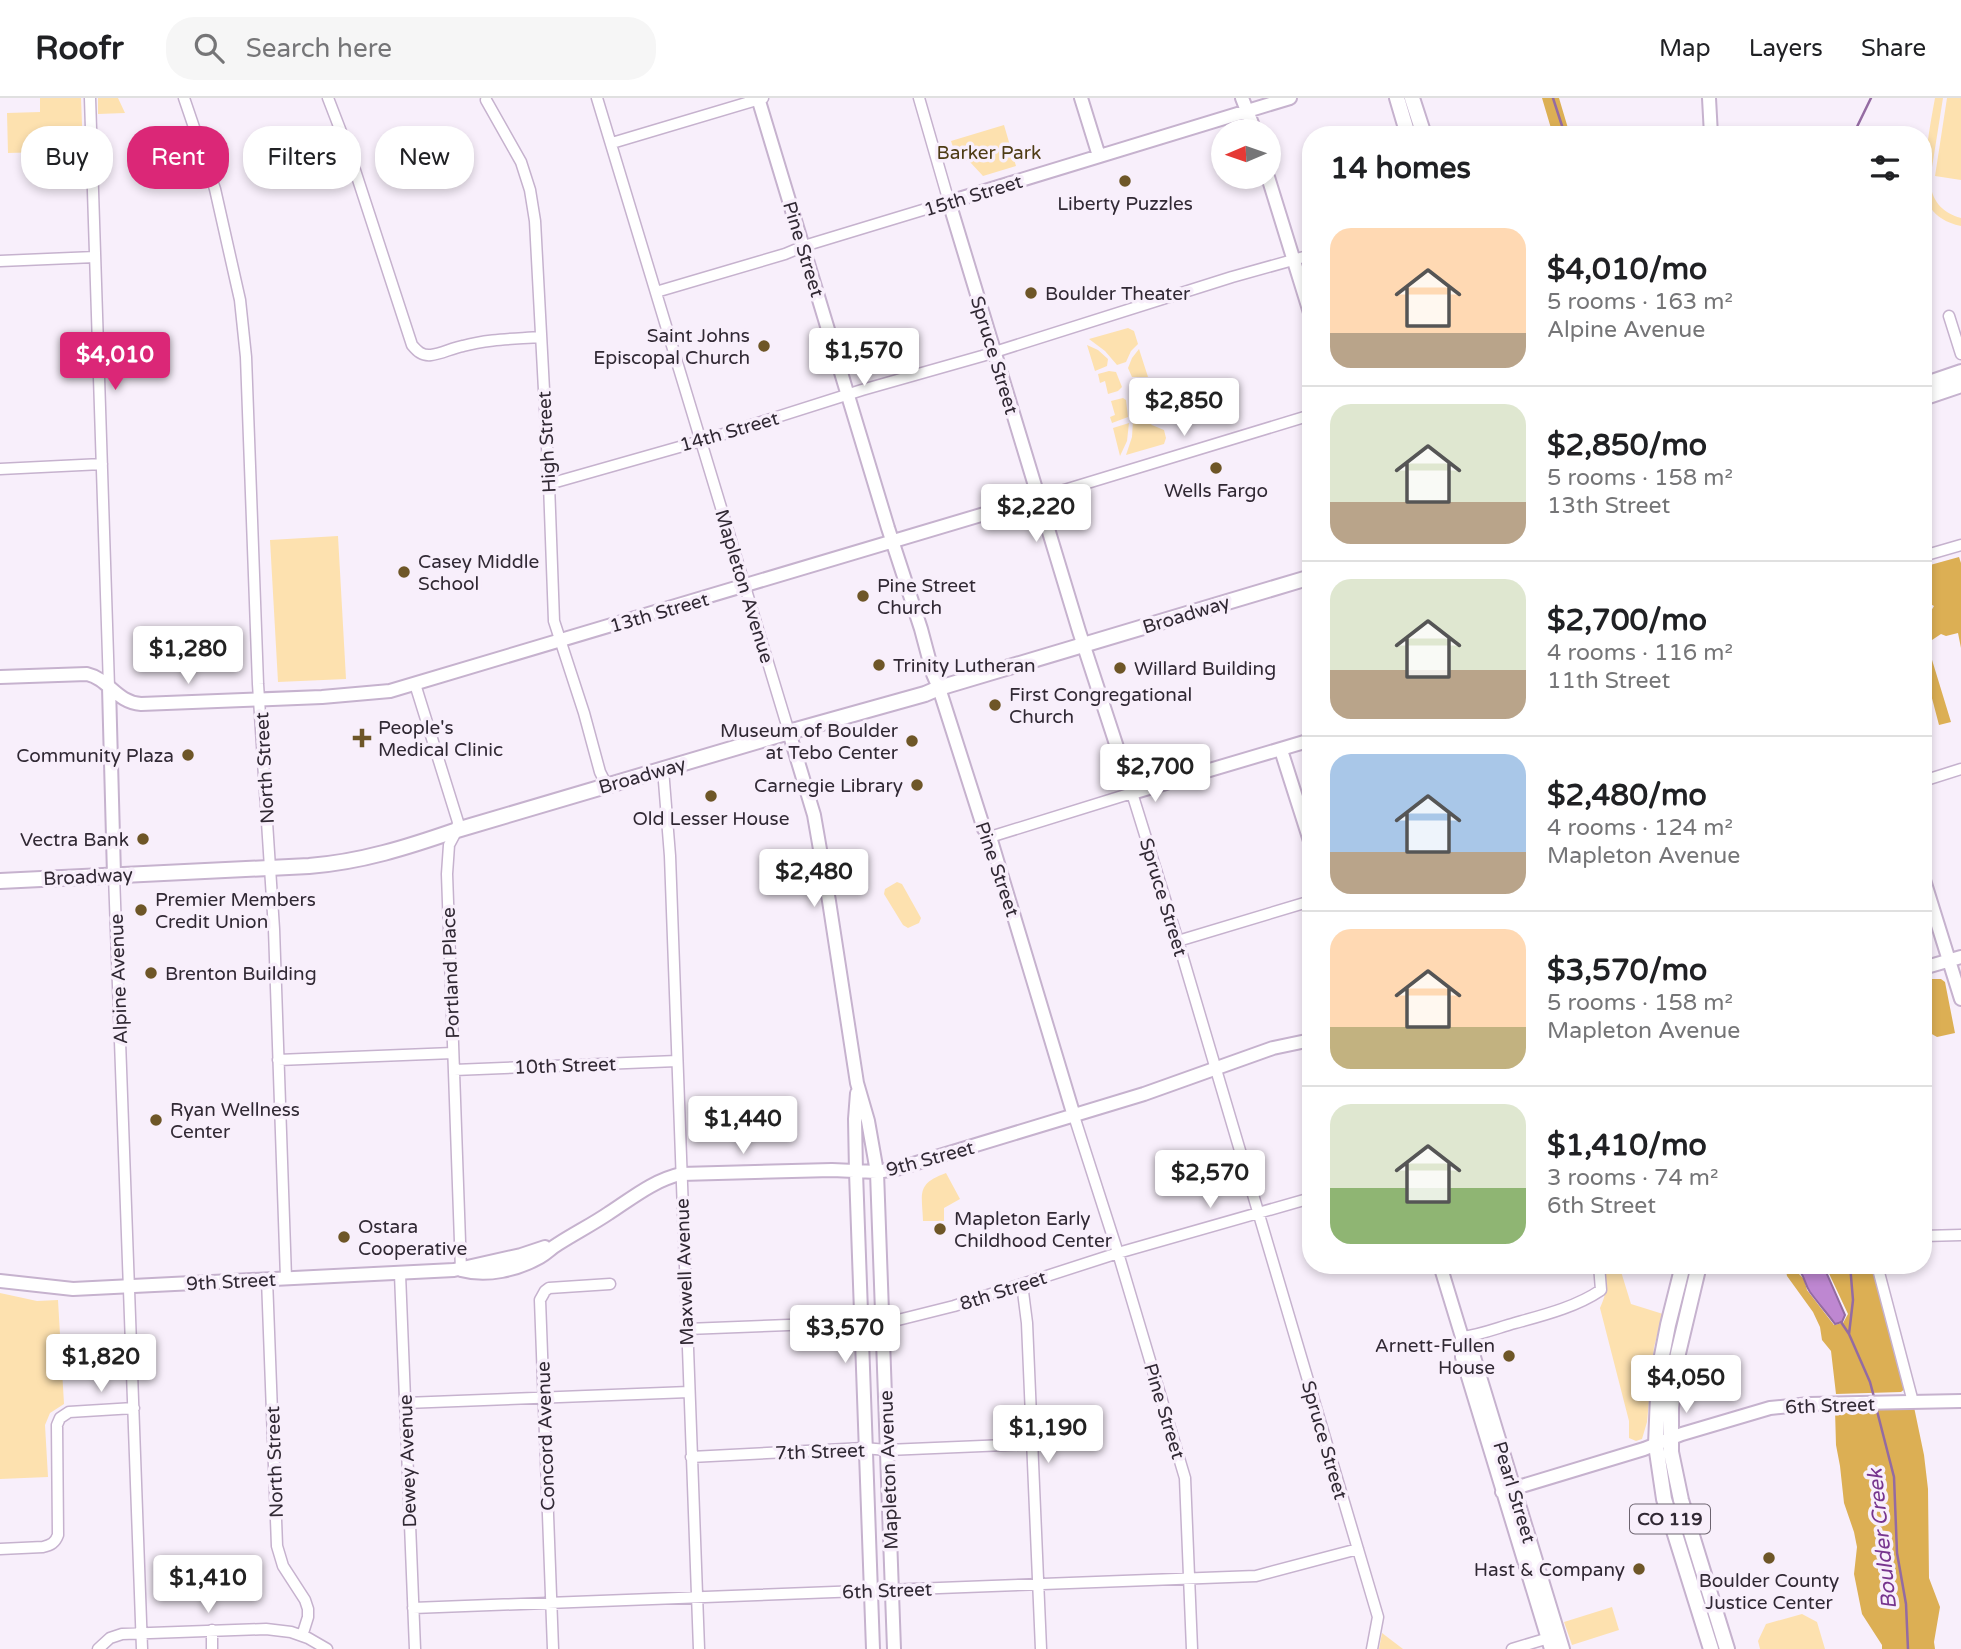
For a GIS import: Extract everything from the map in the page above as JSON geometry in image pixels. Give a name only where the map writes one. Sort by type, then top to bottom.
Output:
[{"type":"main road","points":[[1397,98],[1405,126]]},
{"type":"main road","points":[[1412,98],[1421,126]]},
{"type":"main road","points":[[1932,382],[1961,372]]},
{"type":"main road","points":[[1932,395],[1961,385]]},
{"type":"main road","name":"Broadway","points":[[0,881],[269,868],[355,861],[925,694],[1302,580]]},
{"type":"main road","name":"CO 119","points":[[1681,1274],[1659,1371],[1656,1445],[1664,1499],[1711,1649]]},
{"type":"main road","name":"CO 119","points":[[1697,1274],[1676,1362],[1671,1408],[1671,1452],[1681,1500],[1727,1649]]},
{"type":"street","name":"Alpine Avenue","points":[[90,98],[142,1649]]},
{"type":"street","name":"North Street","points":[[184,98],[215,189],[240,300],[246,357],[258,684],[274,929],[286,1278]]},
{"type":"street","points":[[328,98],[350,155],[412,345],[417,351],[423,355],[431,355],[463,345],[540,337]]},
{"type":"street","name":"Mapleton Avenue","points":[[597,98],[814,815],[857,1083],[869,1121],[877,1172],[894,1649]]},
{"type":"street","name":"Spruce Street","points":[[919,98],[994,351],[1044,496],[1084,644],[1178,941],[1378,1617],[1373,1649]]},
{"type":"street","points":[[1081,98],[1099,156]]},
{"type":"street","points":[[1242,98],[1251,119]]},
{"type":"street","name":"15th Street","points":[[1218,119],[1290,98]]},
{"type":"street","points":[[1709,98],[1709,126]]},
{"type":"street","points":[[612,143],[760,99]]},
{"type":"street","name":"Pine Street","points":[[760,99],[888,528],[984,829],[990,837],[1185,1478],[1192,1649]]},
{"type":"street","name":"High Street","points":[[486,100],[521,162],[530,190],[535,221],[554,621],[600,772],[607,786]]},
{"type":"street","name":"15th Street","points":[[656,292],[1211,121]]},
{"type":"street","points":[[1272,189],[1302,288]]},
{"type":"street","points":[[960,239],[958,224],[961,211],[964,205],[979,193]]},
{"type":"street","points":[[0,261],[95,257]]},
{"type":"street","name":"14th Street","points":[[549,484],[701,441],[1302,257]]},
{"type":"street","points":[[1949,316],[1961,354]]},
{"type":"street","name":"13th Street","points":[[0,677],[87,674],[98,678],[129,703],[141,704],[260,700],[390,691],[1302,418]]},
{"type":"street","points":[[0,469],[102,464]]},
{"type":"street","points":[[1932,553],[1961,545]]},
{"type":"street","name":"Portland Place","points":[[415,684],[456,813],[457,830],[449,845],[447,874],[461,1270]]},
{"type":"street","points":[[110,732],[120,712],[141,704]]},
{"type":"street","points":[[990,837],[1302,743]]},
{"type":"street","points":[[1281,750],[1302,816]]},
{"type":"street","points":[[1121,762],[1140,780],[1153,784],[1168,782]]},
{"type":"street","name":"Maxwell Avenue","points":[[663,769],[670,856],[699,1649]]},
{"type":"street","points":[[1932,779],[1961,769]]},
{"type":"street","points":[[1932,900],[1955,959],[1961,999]]},
{"type":"street","points":[[1178,941],[1302,904]]},
{"type":"street","points":[[1932,965],[1955,959]]},
{"type":"street","name":"9th Street","points":[[0,1281],[62,1288],[129,1287],[461,1270],[554,1246],[650,1186],[681,1174],[832,1170],[877,1172],[915,1165],[1144,1094],[1273,1048],[1302,1042]]},
{"type":"street","points":[[278,1060],[453,1053]]},
{"type":"street","name":"10th Street","points":[[454,1070],[677,1061]]},
{"type":"street","name":"Mapleton Avenue","points":[[857,1083],[856,1172],[873,1649]]},
{"type":"street","name":"8th Street","points":[[687,1329],[894,1321],[954,1306],[1118,1254],[1302,1200]]},
{"type":"street","points":[[1932,1237],[1961,1235]]},
{"type":"street","name":"Dewey Avenue","points":[[400,1273],[415,1649]]},
{"type":"street","name":"Pearl Street","points":[[1443,1274],[1462,1337],[1462,1356],[1508,1490],[1552,1641],[1563,1649]]},
{"type":"street","points":[[1462,1337],[1587,1300],[1601,1290],[1600,1274]]},
{"type":"street","points":[[1879,1274],[1906,1402]]},
{"type":"street","name":"North Street","points":[[267,1279],[277,1546],[283,1566],[308,1609],[302,1636]]},
{"type":"street","name":"Concord Avenue","points":[[553,1649],[541,1295],[549,1288],[610,1284]]},
{"type":"street","points":[[1021,1284],[1027,1323],[1041,1649]]},
{"type":"street","points":[[405,1403],[689,1392]]},
{"type":"street","name":"6th Street","points":[[1508,1490],[1770,1408],[1961,1401]]},
{"type":"street","points":[[0,1549],[43,1548],[55,1541],[58,1535],[57,1425],[60,1418],[69,1412],[134,1408]]},
{"type":"street","name":"7th Street","points":[[691,1457],[864,1448],[887,1450],[1032,1444]]},
{"type":"street","name":"6th Street","points":[[413,1608],[1256,1576],[1358,1549]]},
{"type":"street","points":[[98,1649],[110,1638],[122,1634],[266,1629],[290,1632],[327,1649]]},
{"type":"street","points":[[212,1630],[212,1649]]},
{"type":"street","points":[[1512,1649],[1552,1641]]},
{"type":"green space","points":[[40,98],[81,98],[82,126],[21,126],[21,153],[8,153],[7,113],[40,112]]},
{"type":"green space","points":[[98,98],[118,98],[125,113],[98,114]]},
{"type":"green space","points":[[1935,98],[1943,98],[1932,167],[1932,126]]},
{"type":"green space","points":[[1947,98],[1961,98],[1961,180],[1935,176]]},
{"type":"green space","name":"Barker Park","points":[[1004,125],[1016,166],[983,176],[970,162],[956,156],[951,141]]},
{"type":"green space","points":[[1932,190],[1943,209],[1961,218],[1961,226],[1947,221],[1932,209]]},
{"type":"green space","points":[[1128,328],[1134,331],[1138,344],[1126,362],[1117,365],[1089,339]]},
{"type":"green space","points":[[1087,345],[1108,359],[1107,366],[1095,371]]},
{"type":"green space","points":[[1139,349],[1148,377],[1132,377],[1128,368]]},
{"type":"green space","points":[[1116,372],[1122,387],[1108,394],[1105,381],[1100,383],[1098,374]]},
{"type":"green space","points":[[1155,397],[1162,423],[1148,416],[1141,408],[1140,404]]},
{"type":"green space","points":[[1123,398],[1126,400],[1128,417],[1112,423],[1110,417],[1115,415],[1111,401]]},
{"type":"green space","points":[[1142,417],[1164,430],[1164,444],[1126,455],[1132,437],[1133,420]]},
{"type":"green space","points":[[1129,423],[1127,441],[1120,456],[1113,428]]},
{"type":"green space","points":[[338,536],[346,679],[278,682],[270,540]]},
{"type":"green space","points":[[897,882],[902,884],[921,918],[919,923],[908,928],[903,925],[884,894],[885,889]]},
{"type":"green space","points":[[946,1173],[960,1199],[944,1208],[944,1221],[923,1221],[925,1186]]},
{"type":"green space","points":[[1606,1274],[1622,1274],[1631,1304],[1663,1314],[1654,1347],[1647,1422],[1642,1439],[1636,1441],[1629,1438],[1629,1421],[1600,1308]]},
{"type":"green space","points":[[0,1293],[37,1301],[58,1300],[64,1404],[50,1413],[45,1425],[48,1477],[0,1479]]},
{"type":"green space","points":[[1612,1607],[1619,1630],[1572,1645],[1564,1622]]},
{"type":"green space","points":[[1802,1614],[1817,1622],[1825,1649],[1760,1649],[1758,1641],[1766,1624]]},
{"type":"green space","points":[[1382,1633],[1403,1649],[1379,1649]]},
{"type":"shaded area","points":[[1542,98],[1559,98],[1567,126],[1550,126]]},
{"type":"shaded area","points":[[1959,557],[1961,648],[1958,633],[1946,636],[1941,634],[1932,640],[1932,564]]},
{"type":"shaded area","points":[[1932,660],[1951,722],[1939,725],[1932,698]]},
{"type":"shaded area","points":[[1932,979],[1945,982],[1955,1033],[1937,1037],[1932,1034]]},
{"type":"shaded area","points":[[1787,1274],[1799,1274],[1804,1279],[1807,1290],[1834,1325],[1843,1323],[1848,1314],[1829,1274],[1875,1274],[1906,1388],[1901,1392],[1836,1394],[1831,1351],[1822,1340],[1813,1312]]},
{"type":"shaded area","points":[[1802,1274],[1827,1274],[1845,1315],[1842,1322],[1835,1324],[1810,1292]]},
{"type":"shaded area","points":[[1914,1407],[1928,1489],[1929,1578],[1940,1607],[1935,1649],[1882,1649],[1862,1614],[1854,1574],[1857,1547],[1844,1503],[1836,1445],[1835,1410]]},
{"type":"waterway","points":[[1553,98],[1562,126]]},
{"type":"waterway","name":"Boulder Creek","points":[[1857,126],[1871,98]]},
{"type":"waterway","name":"Boulder Creek","points":[[1851,1274],[1853,1300],[1849,1334],[1874,1397]]},
{"type":"waterway","points":[[1841,1322],[1849,1334]]},
{"type":"waterway","name":"Boulder Creek","points":[[1876,1407],[1894,1477],[1897,1553],[1906,1604],[1908,1649]]},
{"type":"place","name":"Liberty Puzzles","points":[[1125,181]]},
{"type":"place","name":"Boulder Theater","points":[[1031,293]]},
{"type":"place","name":"Saint Johns Episcopal Church","points":[[764,346]]},
{"type":"place","name":"Wells Fargo","points":[[1216,468]]},
{"type":"place","name":"Casey Middle School","points":[[404,572]]},
{"type":"place","name":"Pine Street Church","points":[[863,596]]},
{"type":"place","name":"Trinity Lutheran","points":[[879,665]]},
{"type":"place","name":"Willard Building","points":[[1120,668]]},
{"type":"place","name":"First Congregational Church","points":[[995,705]]},
{"type":"place","name":"People's Medical Clinic","points":[[362,738]]},
{"type":"place","name":"Museum of Boulder at Tebo Center","points":[[912,741]]},
{"type":"place","name":"Community Plaza","points":[[188,755]]},
{"type":"place","name":"Carnegie Library","points":[[917,785]]},
{"type":"place","name":"Old Lesser House","points":[[711,796]]},
{"type":"place","name":"Vectra Bank","points":[[143,839]]},
{"type":"place","name":"Premier Members Credit Union","points":[[141,910]]},
{"type":"place","name":"Brenton Building","points":[[151,973]]},
{"type":"place","name":"Ryan Wellness Center","points":[[156,1120]]},
{"type":"place","name":"Mapleton Early Childhood Center","points":[[940,1229]]},
{"type":"place","name":"Ostara Cooperative","points":[[344,1237]]},
{"type":"place","name":"Arnett-Fullen House","points":[[1509,1356]]},
{"type":"place","name":"Boulder County Justice Center","points":[[1769,1558]]},
{"type":"place","name":"Hast & Company","points":[[1639,1569]]}]
